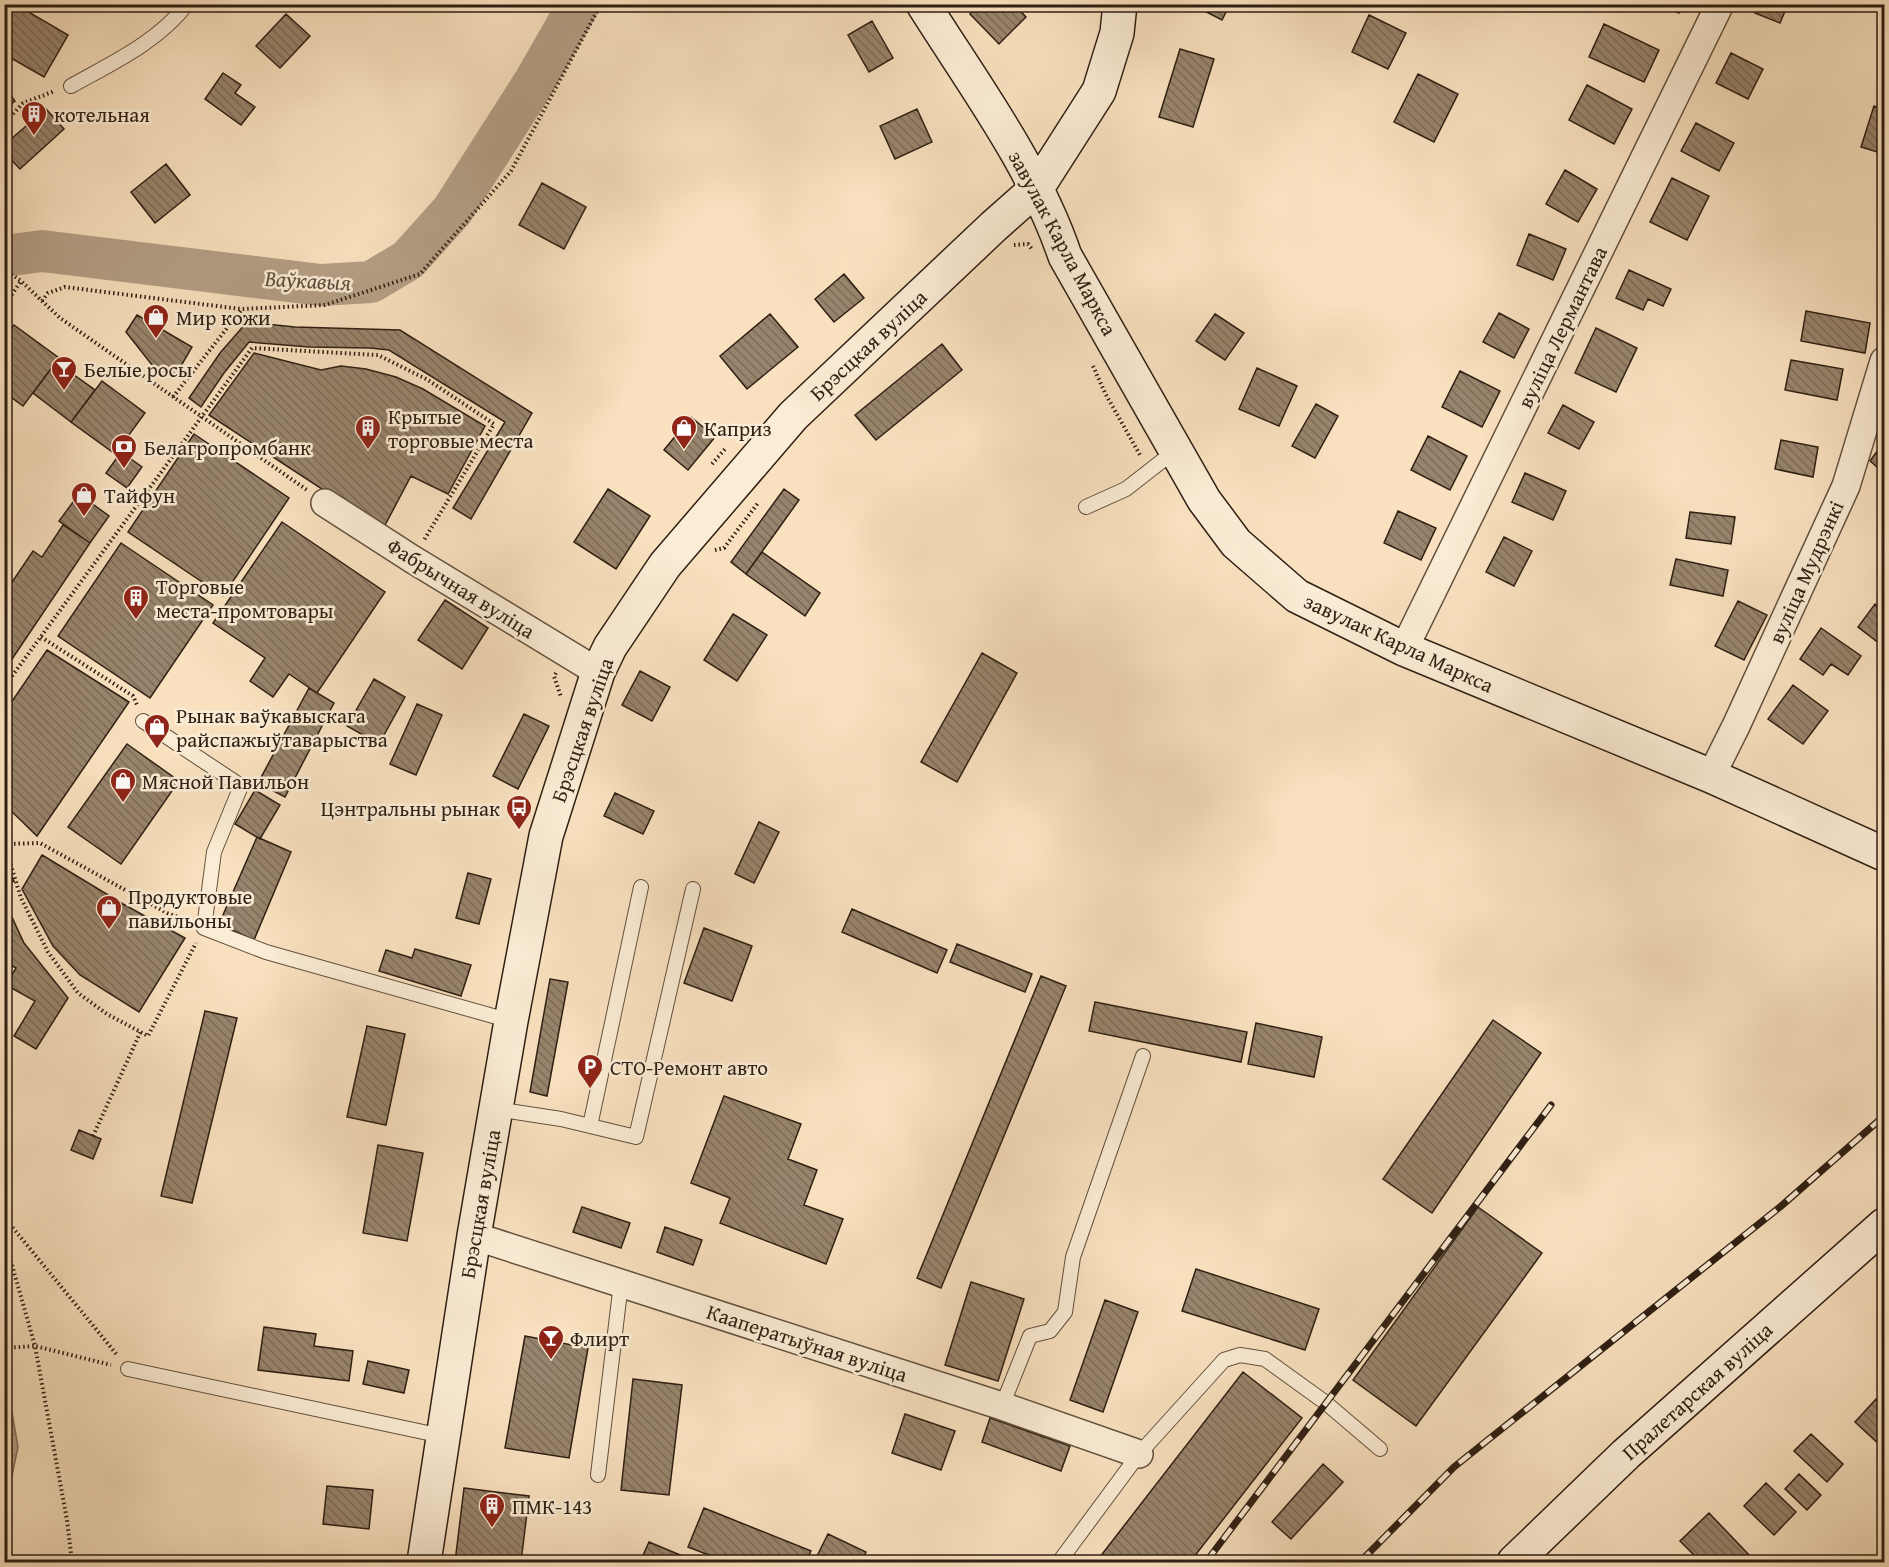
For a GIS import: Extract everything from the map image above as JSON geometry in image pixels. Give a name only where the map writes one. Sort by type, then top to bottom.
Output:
[{"type":"street","name":"завулак Карла Маркса","points":[[923,4],[1037,188],[1057,231],[1065,256],[1204,500],[1236,543],[1297,596],[1404,649],[1711,776],[1884,854]]},
{"type":"street","name":"Брэсцкая вуліца","points":[[424,1563],[474,1236],[546,836],[597,672],[610,647],[665,565],[793,416],[1037,188],[1099,91],[1118,33],[1120,4]]},
{"type":"street","name":"вуліца Лермантава","points":[[1404,649],[1720,4]]},
{"type":"street","name":"вуліца Мудрэнкі","points":[[1711,776],[1846,486],[1884,362]]},
{"type":"street","name":"Фабрычная вуліца","points":[[324,502],[597,672]]},
{"type":"street","name":"Пралетарская вуліца","points":[[1514,1563],[1626,1454],[1884,1225]]},
{"type":"street","name":"Кааператыўная вуліца","points":[[474,1236],[1002,1406],[1138,1454]]},
{"type":"lane","points":[[71,86],[133,52],[179,15],[187,4]]},
{"type":"lane","points":[[1086,507],[1126,489],[1176,450]]},
{"type":"lane","points":[[143,721],[241,786],[214,852],[204,928],[266,952],[511,1021]]},
{"type":"lane","points":[[590,1126],[641,887]]},
{"type":"lane","points":[[496,1109],[636,1137],[693,889]]},
{"type":"lane","points":[[1002,1406],[1030,1336],[1050,1331],[1065,1312],[1073,1257],[1143,1056]]},
{"type":"lane","points":[[598,1475],[621,1284]]},
{"type":"lane","points":[[1059,1563],[1138,1454],[1224,1360],[1240,1355],[1265,1359],[1326,1403],[1380,1449]]},
{"type":"lane","points":[[128,1369],[442,1436]]},
{"type":"path","points":[[42,301],[48,293],[65,287],[242,309],[325,305],[420,274],[511,171],[601,4]]},
{"type":"path","points":[[4,124],[23,103],[71,86]]},
{"type":"path","points":[[4,270],[21,281],[60,318],[324,502]]},
{"type":"path","points":[[4,306],[21,281]]},
{"type":"path","points":[[173,397],[242,309]]},
{"type":"path","points":[[4,687],[252,348],[378,355],[428,380],[494,424],[454,493],[412,558]]},
{"type":"path","points":[[41,637],[133,696],[143,721]]},
{"type":"path","points":[[5,843],[40,843],[166,913],[204,928],[148,1036],[107,1014],[78,993],[48,952],[21,898],[5,843]]},
{"type":"path","points":[[93,1136],[141,1031]]},
{"type":"path","points":[[4,1217],[128,1369]]},
{"type":"path","points":[[4,1230],[35,1347],[67,1520],[72,1563]]},
{"type":"path","points":[[4,1348],[35,1347],[128,1369]]},
{"type":"water","points":[[5,1373],[18,1447],[4,1509]]},
{"type":"building","points":[[4,4],[15,4],[68,35],[44,77],[4,54]]},
{"type":"building","points":[[980,4],[1014,4],[1026,17],[999,44],[970,14]]},
{"type":"building","points":[[1191,4],[1230,4],[1222,20]]},
{"type":"building","points":[[1657,4],[1682,4],[1679,13]]},
{"type":"building","points":[[1758,4],[1788,4],[1780,23],[1755,13]]},
{"type":"building","points":[[286,14],[310,36],[280,68],[256,46]]},
{"type":"building","points":[[1369,15],[1406,33],[1388,69],[1352,52]]},
{"type":"building","points":[[872,21],[893,58],[869,72],[848,35]]},
{"type":"building","points":[[1604,24],[1659,50],[1644,82],[1589,57]]},
{"type":"building","points":[[1180,49],[1214,59],[1193,127],[1159,117]]},
{"type":"building","points":[[1731,53],[1763,69],[1748,99],[1716,83]]},
{"type":"building","points":[[223,73],[241,85],[235,93],[255,107],[241,125],[205,99]]},
{"type":"building","points":[[1418,74],[1458,94],[1434,142],[1394,122]]},
{"type":"building","points":[[1587,85],[1632,109],[1614,144],[1569,120]]},
{"type":"building","points":[[4,86],[15,101],[4,109]]},
{"type":"building","points":[[1874,106],[1884,110],[1884,154],[1861,147]]},
{"type":"building","name":"котельная","points":[[46,109],[64,129],[20,169],[4,152],[4,145]]},
{"type":"building","points":[[917,109],[932,142],[895,159],[880,126]]},
{"type":"building","points":[[1696,123],[1734,143],[1719,171],[1681,151]]},
{"type":"building","points":[[166,164],[190,195],[155,223],[131,192]]},
{"type":"building","points":[[1565,170],[1597,189],[1578,222],[1546,204]]},
{"type":"building","points":[[1672,178],[1709,196],[1687,240],[1650,222]]},
{"type":"building","points":[[542,183],[586,207],[564,249],[519,225]]},
{"type":"building","points":[[1529,234],[1566,249],[1553,280],[1517,265]]},
{"type":"building","points":[[1629,270],[1671,289],[1663,306],[1648,299],[1643,310],[1616,298]]},
{"type":"building","points":[[844,274],[864,298],[834,322],[815,299]]},
{"type":"building","points":[[1806,311],[1870,323],[1865,353],[1801,341]]},
{"type":"building","points":[[1499,313],[1529,329],[1514,358],[1483,342]]},
{"type":"building","points":[[770,314],[798,347],[747,389],[720,356]]},
{"type":"building","points":[[1215,314],[1244,333],[1225,360],[1196,341]]},
{"type":"building","name":"Мир кожи","points":[[137,315],[192,347],[174,378],[152,365],[126,332]]},
{"type":"building","points":[[247,322],[295,327],[400,330],[532,413],[471,519],[453,508],[505,422],[389,350],[249,342],[201,407],[189,398],[220,353]]},
{"type":"building","points":[[14,325],[59,358],[23,406],[4,392],[4,337]]},
{"type":"building","points":[[1596,328],[1637,348],[1616,392],[1575,373]]},
{"type":"building","points":[[942,344],[962,370],[876,440],[855,415]]},
{"type":"building","name":"Крытые торговые места","points":[[254,353],[321,370],[341,366],[366,369],[396,377],[423,389],[485,426],[448,494],[411,476],[383,529],[209,415]]},
{"type":"building","points":[[1791,360],[1843,369],[1837,400],[1785,390]]},
{"type":"building","name":"Белые росы","points":[[56,362],[95,390],[71,422],[33,393]]},
{"type":"building","points":[[1257,368],[1297,386],[1279,426],[1239,409]]},
{"type":"building","points":[[1460,371],[1500,391],[1482,427],[1442,407]]},
{"type":"building","points":[[102,381],[145,413],[115,454],[71,422]]},
{"type":"building","points":[[1316,404],[1338,416],[1315,458],[1292,446]]},
{"type":"building","points":[[1563,405],[1594,422],[1579,449],[1548,433]]},
{"type":"building","points":[[691,417],[715,437],[688,470],[664,450]]},
{"type":"building","points":[[194,434],[289,498],[223,596],[128,532]]},
{"type":"building","points":[[1428,436],[1467,456],[1450,490],[1411,470]]},
{"type":"building","points":[[1781,440],[1818,447],[1813,477],[1775,469]]},
{"type":"building","points":[[1884,442],[1884,473],[1870,461]]},
{"type":"building","name":"Белагропромбанк","points":[[121,452],[142,467],[127,488],[106,473]]},
{"type":"building","points":[[1525,473],[1566,491],[1553,520],[1512,502]]},
{"type":"building","points":[[608,489],[650,516],[616,569],[574,542]]},
{"type":"building","points":[[784,489],[799,500],[746,574],[731,562]]},
{"type":"building","name":"Тайфун","points":[[79,494],[109,516],[90,543],[59,521]]},
{"type":"building","points":[[1398,511],[1436,528],[1421,560],[1384,543]]},
{"type":"building","points":[[1690,512],[1735,517],[1731,544],[1686,538]]},
{"type":"building","points":[[282,522],[385,592],[317,693],[289,674],[273,697],[250,681],[265,658],[213,623]]},
{"type":"building","points":[[63,525],[90,543],[4,671],[4,594],[33,551],[42,557]]},
{"type":"building","points":[[1504,537],[1532,551],[1514,586],[1486,572]]},
{"type":"building","name":"Торговые места-промтовары","points":[[121,543],[213,605],[150,698],[58,636]]},
{"type":"building","points":[[762,552],[820,593],[805,616],[746,574]]},
{"type":"building","points":[[1676,559],[1728,570],[1723,596],[1670,585]]},
{"type":"building","points":[[445,600],[488,628],[462,669],[418,640]]},
{"type":"building","points":[[1738,601],[1767,615],[1744,660],[1715,646]]},
{"type":"building","points":[[1875,604],[1884,611],[1884,647],[1858,627]]},
{"type":"building","points":[[733,614],[767,635],[737,681],[704,660]]},
{"type":"building","points":[[1821,628],[1861,656],[1848,675],[1831,664],[1823,675],[1800,659]]},
{"type":"building","points":[[47,650],[129,702],[37,836],[4,804],[4,713]]},
{"type":"building","points":[[982,653],[1017,673],[957,782],[921,762]]},
{"type":"building","points":[[640,671],[670,687],[652,721],[622,705]]},
{"type":"building","points":[[374,679],[405,697],[379,744],[347,726]]},
{"type":"building","points":[[1793,685],[1828,711],[1803,744],[1768,719]]},
{"type":"building","points":[[309,688],[334,703],[285,797],[258,783]]},
{"type":"building","points":[[417,704],[442,715],[416,775],[390,764]]},
{"type":"building","points":[[524,714],[549,726],[518,789],[493,776]]},
{"type":"building","name":"Мясной Павильон","points":[[127,744],[179,781],[121,864],[68,827]]},
{"type":"building","points":[[255,790],[280,805],[260,839],[235,824]]},
{"type":"building","points":[[615,793],[654,811],[643,834],[604,816]]},
{"type":"building","points":[[759,822],[779,832],[754,883],[735,874]]},
{"type":"building","points":[[257,837],[291,852],[254,940],[219,924]]},
{"type":"building","name":"Продуктовые павильоны","points":[[42,855],[185,938],[139,1012],[80,975],[53,946],[22,889]]},
{"type":"building","points":[[4,861],[14,881],[4,885]]},
{"type":"building","points":[[468,873],[491,879],[479,924],[456,918]]},
{"type":"building","points":[[4,900],[24,943],[68,998],[36,1049],[14,1036],[35,1001],[6,985],[16,968],[4,961]]},
{"type":"building","points":[[852,909],[947,950],[937,973],[842,932]]},
{"type":"building","points":[[704,928],[752,946],[732,1001],[684,983]]},
{"type":"building","points":[[957,944],[1032,974],[1025,992],[950,962]]},
{"type":"building","points":[[415,949],[471,965],[461,996],[379,971],[386,950],[412,958]]},
{"type":"building","points":[[1041,976],[1066,986],[941,1288],[917,1278]]},
{"type":"building","points":[[550,979],[568,982],[547,1096],[530,1092]]},
{"type":"building","points":[[1095,1002],[1247,1032],[1241,1062],[1089,1031]]},
{"type":"building","points":[[205,1011],[237,1018],[192,1203],[161,1196]]},
{"type":"building","points":[[1493,1020],[1541,1053],[1432,1213],[1383,1179]]},
{"type":"building","points":[[1256,1023],[1322,1037],[1314,1077],[1248,1064]]},
{"type":"building","points":[[367,1026],[405,1034],[386,1125],[347,1117]]},
{"type":"building","points":[[724,1096],[801,1124],[788,1159],[817,1170],[804,1205],[843,1219],[826,1264],[720,1223],[730,1198],[691,1183]]},
{"type":"building","points":[[79,1130],[101,1139],[93,1159],[71,1150]]},
{"type":"building","points":[[378,1145],[423,1153],[407,1241],[363,1233]]},
{"type":"building","points":[[582,1207],[630,1223],[621,1248],[573,1232]]},
{"type":"building","points":[[1478,1207],[1542,1253],[1416,1426],[1353,1380]]},
{"type":"building","points":[[665,1227],[702,1240],[693,1265],[657,1252]]},
{"type":"building","points":[[1196,1269],[1319,1309],[1305,1350],[1182,1311]]},
{"type":"building","points":[[971,1282],[1024,1299],[998,1381],[945,1365]]},
{"type":"building","points":[[1105,1300],[1138,1312],[1103,1412],[1070,1400]]},
{"type":"building","points":[[264,1327],[316,1334],[314,1346],[353,1351],[349,1381],[258,1370]]},
{"type":"building","points":[[525,1336],[588,1348],[569,1458],[505,1448]]},
{"type":"building","points":[[368,1361],[409,1370],[404,1393],[363,1384]]},
{"type":"building","points":[[1243,1372],[1302,1418],[1190,1562],[1096,1562]]},
{"type":"building","points":[[633,1379],[682,1385],[669,1495],[621,1490]]},
{"type":"building","points":[[1876,1399],[1884,1406],[1884,1439],[1880,1445],[1855,1422]]},
{"type":"building","points":[[905,1414],[955,1431],[941,1470],[892,1453]]},
{"type":"building","points":[[990,1418],[1070,1446],[1061,1471],[982,1442]]},
{"type":"building","points":[[1811,1434],[1843,1464],[1827,1482],[1794,1451]]},
{"type":"building","points":[[1323,1464],[1343,1482],[1291,1539],[1272,1522]]},
{"type":"building","points":[[1799,1474],[1821,1495],[1807,1510],[1785,1489]]},
{"type":"building","points":[[1766,1483],[1796,1512],[1774,1535],[1744,1506]]},
{"type":"building","points":[[327,1486],[373,1490],[369,1529],[323,1524]]},
{"type":"building","name":"ПМК-143","points":[[464,1488],[529,1496],[521,1562],[455,1562]]},
{"type":"building","points":[[704,1508],[811,1551],[806,1562],[727,1562],[688,1547]]},
{"type":"building","points":[[1709,1513],[1750,1556],[1743,1562],[1701,1562],[1680,1541]]},
{"type":"building","points":[[828,1534],[866,1552],[861,1562],[814,1562]]},
{"type":"building","points":[[649,1542],[697,1562],[640,1562]]},
{"type":"waterway","name":"Ваўкавыя","points":[[4,256],[42,251],[321,285],[371,282],[408,260],[452,211],[535,81],[579,4]]},
{"type":"railway","points":[[1206,1562],[1551,1105]]},
{"type":"railway","points":[[1360,1562],[1454,1467],[1780,1207],[1884,1116]]},
{"type":"place","name":"котельная","points":[[34,137]]},
{"type":"place","name":"Мир кожи","points":[[156,340]]},
{"type":"place","name":"Белые росы","points":[[64,392]]},
{"type":"place","name":"Крытые торговые места","points":[[368,451]]},
{"type":"place","name":"Каприз","points":[[684,451]]},
{"type":"place","name":"Белагропромбанк","points":[[124,470]]},
{"type":"place","name":"Тайфун","points":[[84,518]]},
{"type":"place","name":"Торговые места-промтовары","points":[[136,621]]},
{"type":"place","name":"Рынак ваўкавыскага райспажыўтаварыства","points":[[157,750]]},
{"type":"place","name":"Мясной Павильон","points":[[123,804]]},
{"type":"place","name":"Цэнтральны рынак","points":[[519,831]]},
{"type":"place","name":"Продуктовые павильоны","points":[[109,931]]},
{"type":"place","name":"СТО-Ремонт авто","points":[[590,1090]]},
{"type":"place","name":"Флирт","points":[[551,1361]]},
{"type":"place","name":"ПМК-143","points":[[492,1529]]}]
